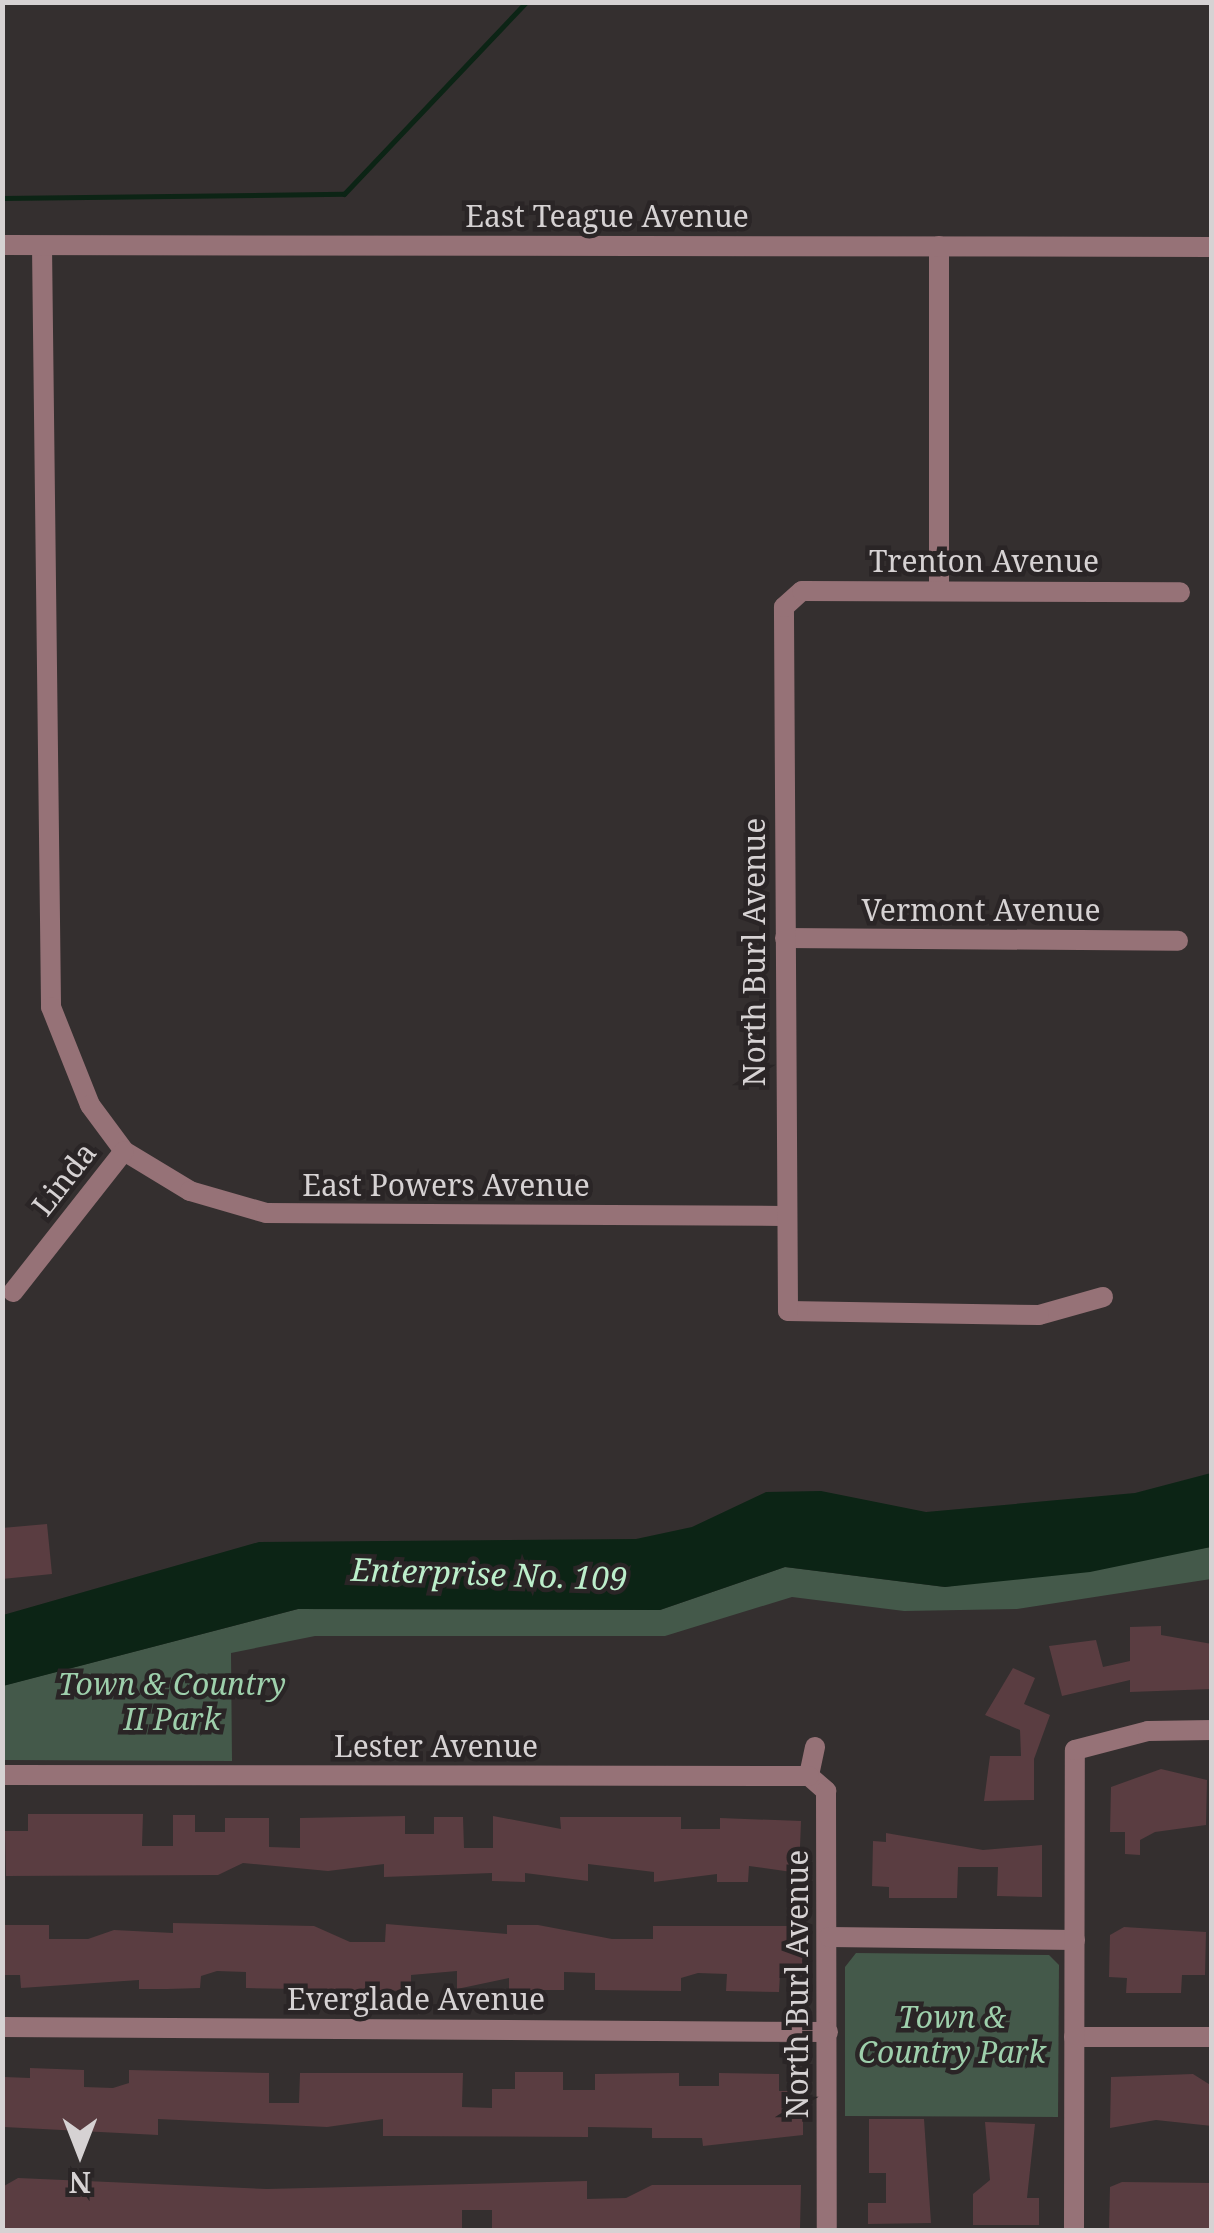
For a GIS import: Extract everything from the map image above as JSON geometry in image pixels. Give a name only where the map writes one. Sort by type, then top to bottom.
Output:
[{"type":"street","name":"East Teague Avenue","points":[[2,245],[1212,247]]},
{"type":"street","points":[[42,246],[51,1007],[90,1105],[124,1151]]},
{"type":"street","points":[[940,246],[940,591]]},
{"type":"street","name":"Trenton Avenue","points":[[788,594],[1180,592]]},
{"type":"street","name":"North Burl Avenue","points":[[788,594],[783,1216],[788,1310],[1038,1315],[1103,1297]]},
{"type":"street","name":"Vermont Avenue","points":[[784,938],[1178,941]]},
{"type":"street","name":"East Powers Avenue","points":[[124,1151],[190,1191],[266,1213],[783,1216]]},
{"type":"street","name":"Linda","points":[[13,1292],[124,1151]]},
{"type":"street","points":[[1074,2230],[1074,1750],[1148,1730],[1212,1730]]},
{"type":"street","points":[[809,1776],[814,1747]]},
{"type":"street","name":"Lester Avenue","points":[[2,1775],[809,1776]]},
{"type":"street","name":"North Burl Avenue","points":[[809,1776],[826,1792],[827,2230]]},
{"type":"street","points":[[828,1937],[1074,1940]]},
{"type":"street","name":"Everglade Avenue","points":[[2,2027],[828,2032]]},
{"type":"street","points":[[1074,2037],[1212,2037]]},
{"type":"green space","name":"Town & Country II Park","points":[[1211,1547],[1211,1579],[1017,1609],[904,1611],[792,1597],[665,1636],[315,1636],[231,1653],[232,1761],[3,1760],[2,1686],[298,1609],[660,1610],[785,1567],[945,1587]]},
{"type":"green space","name":"Town & Country Park","points":[[856,1953],[1049,1955],[1059,1965],[1058,2117],[845,2116],[845,1967]]},
{"type":"water","name":"Enterprise No. 109","points":[[1211,1473],[1211,1547],[1090,1572],[945,1587],[785,1567],[660,1610],[298,1609],[3,1686],[3,1615],[259,1542],[636,1539],[692,1527],[766,1492],[821,1491],[926,1512],[1135,1493]]},
{"type":"building","points":[[47,1524],[52,1574],[2,1579],[2,1528]]},
{"type":"building","points":[[1161,1626],[1161,1635],[1212,1644],[1212,1689],[1130,1692],[1130,1680],[1062,1696],[1049,1646],[1096,1640],[1103,1667],[1130,1661],[1130,1627]]},
{"type":"building","points":[[1013,1668],[1035,1678],[1024,1704],[1050,1715],[1034,1759],[1034,1800],[984,1801],[990,1756],[1021,1756],[1020,1730],[985,1715]]},
{"type":"building","points":[[1161,1769],[1207,1780],[1206,1825],[1155,1832],[1140,1840],[1140,1855],[1125,1854],[1125,1832],[1110,1832],[1111,1787]]},
{"type":"building","points":[[28,1814],[143,1814],[142,1846],[173,1846],[173,1815],[195,1815],[195,1832],[225,1832],[225,1818],[269,1818],[269,1847],[300,1848],[300,1818],[405,1816],[405,1834],[434,1834],[434,1817],[463,1817],[464,1848],[493,1848],[493,1816],[561,1829],[560,1817],[681,1817],[681,1829],[720,1829],[720,1818],[801,1821],[799,1873],[749,1866],[748,1882],[717,1882],[717,1874],[654,1882],[654,1872],[588,1864],[588,1881],[525,1873],[525,1882],[492,1881],[492,1873],[384,1877],[384,1864],[328,1871],[243,1863],[218,1875],[6,1876],[5,1831],[28,1831]]},
{"type":"building","points":[[886,1833],[983,1850],[1042,1845],[1042,1897],[997,1896],[998,1867],[958,1867],[957,1898],[889,1898],[889,1887],[872,1886],[873,1841],[886,1842]]},
{"type":"building","points":[[173,1923],[314,1926],[350,1942],[385,1942],[386,1924],[507,1934],[507,1925],[538,1925],[612,1939],[653,1939],[653,1926],[804,1926],[803,1975],[780,1974],[779,1992],[726,1991],[727,1974],[698,1973],[681,1978],[681,1991],[595,1990],[595,1973],[564,1972],[564,1990],[509,1990],[509,1978],[457,1989],[457,1971],[411,1975],[411,1991],[246,1988],[246,1972],[217,1971],[201,1976],[200,1988],[167,1989],[139,1989],[139,1980],[21,1988],[20,1975],[5,1975],[4,1925],[49,1925],[49,1939],[88,1939],[114,1930],[173,1933]]},
{"type":"building","points":[[1124,1927],[1206,1932],[1205,1975],[1182,1975],[1181,1993],[1126,1993],[1127,1978],[1109,1977],[1110,1935]]},
{"type":"building","points":[[30,2068],[84,2070],[84,2087],[113,2088],[129,2083],[129,2070],[269,2073],[269,2103],[299,2103],[300,2073],[463,2073],[462,2107],[492,2108],[492,2089],[515,2089],[515,2072],[563,2072],[563,2090],[595,2090],[595,2074],[679,2073],[679,2086],[719,2086],[719,2073],[779,2074],[779,2091],[803,2091],[803,2135],[703,2146],[702,2138],[652,2138],[652,2128],[588,2127],[588,2137],[383,2136],[383,2119],[327,2127],[158,2119],[158,2135],[4,2127],[4,2077],[30,2078]]},
{"type":"building","points":[[1193,2074],[1212,2086],[1212,2126],[1156,2120],[1110,2128],[1111,2077]]},
{"type":"building","points":[[869,2119],[924,2119],[931,2223],[868,2224],[868,2203],[886,2203],[886,2173],[869,2173]]},
{"type":"building","points":[[985,2122],[1035,2124],[1027,2198],[1039,2198],[1039,2225],[973,2225],[973,2194],[990,2180]]},
{"type":"building","points":[[18,2178],[267,2189],[587,2181],[587,2199],[626,2198],[652,2185],[801,2185],[800,2229],[492,2230],[492,2210],[462,2210],[462,2230],[4,2229],[4,2186]]},
{"type":"building","points":[[1122,2182],[1212,2183],[1212,2230],[1109,2230],[1110,2187]]},
{"type":"waterway","points":[[2,198],[344,194],[526,2]]}]
